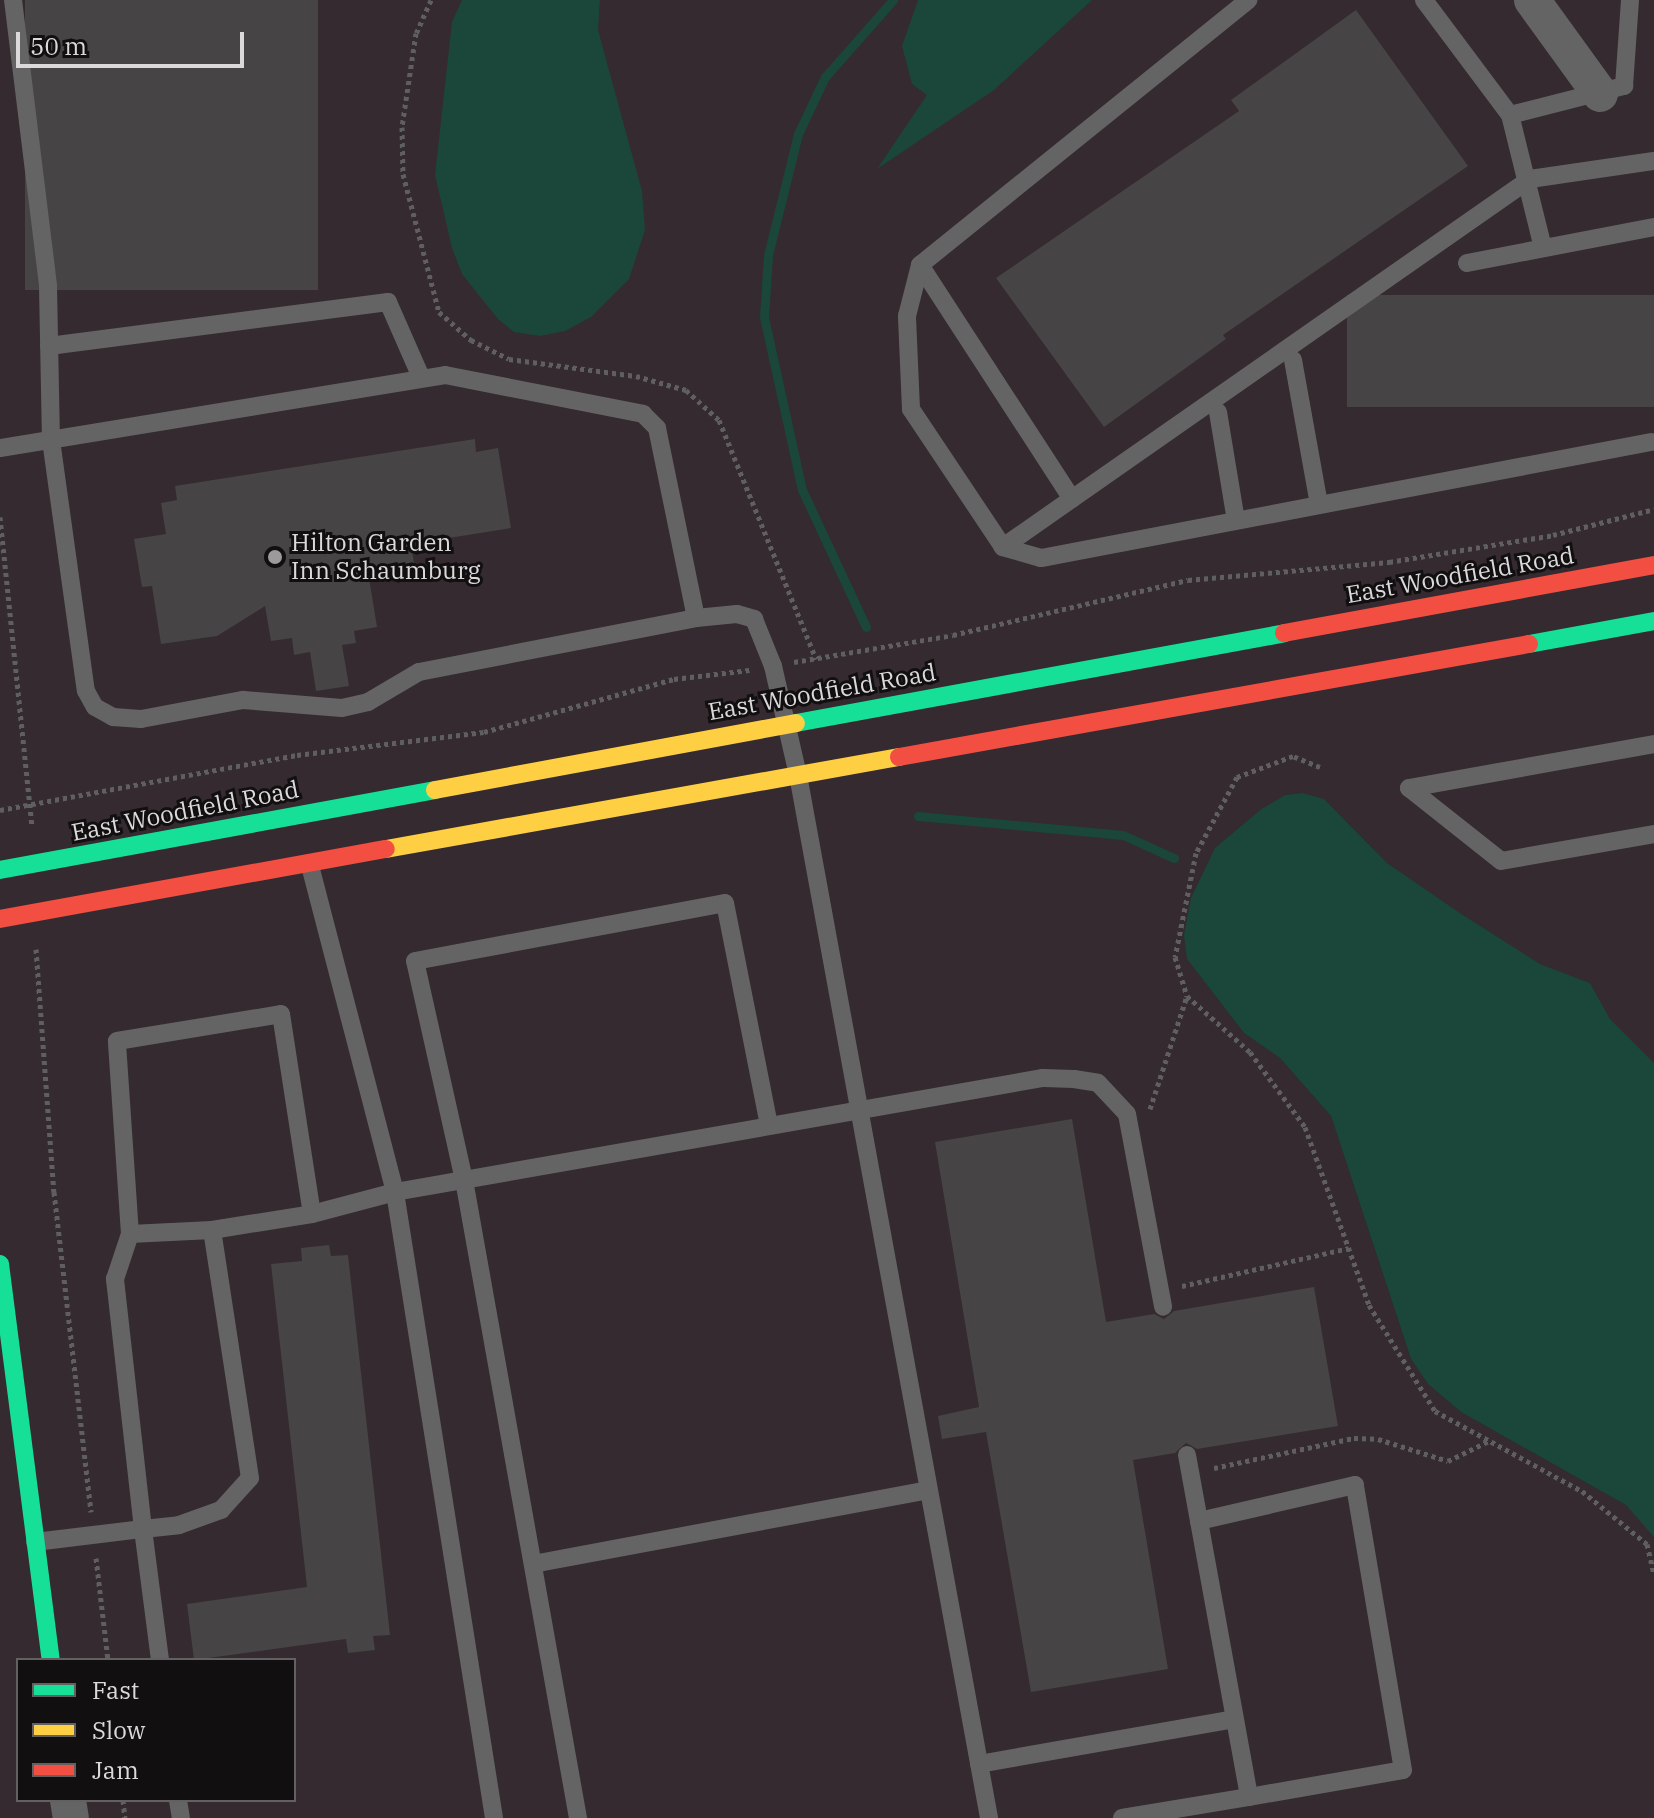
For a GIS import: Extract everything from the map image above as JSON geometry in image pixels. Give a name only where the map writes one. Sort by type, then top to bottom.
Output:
[{"type":"street","points":[[1532,0],[1600,94]]},
{"type":"street","name":"East Woodfield Road","points":[[0,870],[1654,565]]},
{"type":"street","points":[[0,919],[1654,621]]},
{"type":"street","points":[[0,1264],[51,1658]]},
{"type":"lane","points":[[13,0],[48,286],[51,440],[86,691],[95,707],[113,717],[141,719],[243,700],[342,708],[368,702],[419,672],[696,618],[737,614],[754,619],[773,666],[798,775],[857,1111],[989,1818]]},
{"type":"lane","points":[[1249,0],[920,265],[907,316],[911,409],[1003,547],[1041,558],[1651,442]]},
{"type":"lane","points":[[1424,0],[1510,115],[1530,179],[1543,248]]},
{"type":"lane","points":[[1510,115],[1624,86],[1630,0]]},
{"type":"lane","points":[[1003,547],[1530,179],[1654,161]]},
{"type":"lane","points":[[1467,263],[1654,227]]},
{"type":"lane","points":[[920,265],[1072,499]]},
{"type":"lane","points":[[49,346],[388,302],[421,377]]},
{"type":"lane","points":[[1293,360],[1319,505]]},
{"type":"lane","points":[[0,448],[445,375],[643,414],[657,428],[696,618]]},
{"type":"lane","points":[[1218,412],[1236,521]]},
{"type":"lane","points":[[1654,744],[1409,788],[1501,861],[1654,834]]},
{"type":"lane","points":[[309,863],[395,1192],[494,1818]]},
{"type":"lane","points":[[578,1818],[464,1180],[415,961],[725,903],[769,1126]]},
{"type":"lane","points":[[160,1658],[115,1279],[130,1234],[117,1041],[281,1014],[312,1214]]},
{"type":"lane","points":[[130,1234],[212,1230],[312,1214],[395,1192],[1043,1078],[1074,1079],[1098,1083],[1112,1094],[1127,1114],[1162,1299]]},
{"type":"lane","points":[[35,1542],[143,1529],[221,1510],[250,1478],[212,1230]]},
{"type":"lane","points":[[1187,1455],[1249,1797]]},
{"type":"lane","points":[[1122,1818],[1403,1770],[1355,1485],[1199,1521]]},
{"type":"lane","points":[[533,1564],[928,1490]]},
{"type":"lane","points":[[979,1764],[1234,1719]]},
{"type":"path","points":[[431,0],[416,33],[402,127],[403,174],[439,312],[471,340],[509,359],[649,379],[686,390],[719,420],[816,659]]},
{"type":"path","points":[[0,810],[297,755],[484,732],[674,679],[773,666],[953,635],[1188,580],[1389,562],[1553,535],[1654,509]]},
{"type":"path","points":[[0,517],[31,805]]},
{"type":"path","points":[[1320,767],[1293,756],[1237,777],[1196,853],[1175,957],[1187,996],[1250,1052],[1305,1127],[1369,1305],[1435,1411],[1582,1491],[1647,1544],[1654,1575]]},
{"type":"path","points":[[37,965],[54,1192],[108,1658]]},
{"type":"path","points":[[1134,1156],[1187,996]]},
{"type":"path","points":[[1162,1299],[1349,1248]]},
{"type":"path","points":[[1214,1468],[1354,1438],[1378,1439],[1448,1461],[1490,1441]]},
{"type":"shaded area","points":[[0,0],[1654,0],[1654,1063],[1610,1019],[1590,983],[1540,964],[1463,915],[1387,863],[1324,799],[1303,793],[1285,795],[1260,810],[1215,848],[1187,959],[1244,1033],[1280,1058],[1331,1116],[1411,1359],[1428,1384],[1461,1412],[1626,1505],[1649,1527],[1654,1537],[1654,1818],[0,1818]]},
{"type":"shaded area","points":[[462,0],[600,0],[598,30],[642,191],[645,230],[629,279],[591,317],[565,331],[540,336],[514,332],[498,319],[462,274],[452,248],[435,175],[452,22]]},
{"type":"shaded area","points":[[918,0],[1092,0],[994,90],[877,169],[927,95],[912,84],[902,46]]},
{"type":"shaded area","points":[[1303,793],[1324,799],[1387,863],[1463,915],[1540,964],[1590,983],[1610,1019],[1654,1063],[1654,1537],[1626,1505],[1461,1412],[1428,1384],[1411,1359],[1331,1116],[1280,1058],[1244,1033],[1187,959],[1184,935],[1191,898],[1215,848],[1260,810],[1285,795]]},
{"type":"building","points":[[25,0],[318,0],[318,290],[25,290]]},
{"type":"building","points":[[1356,10],[1468,166],[1223,335],[1226,339],[1104,427],[996,278],[1239,111],[1231,100]]},
{"type":"building","points":[[1347,295],[1654,295],[1654,407],[1347,407]]},
{"type":"building","name":"Hilton Garden Inn Schaumburg","points":[[475,439],[476,452],[498,448],[511,528],[411,544],[415,570],[369,578],[377,627],[354,631],[356,643],[342,645],[349,686],[316,691],[310,652],[294,655],[292,638],[271,641],[265,606],[217,636],[161,644],[152,586],[142,587],[134,539],[166,534],[161,503],[177,500],[175,486]]},
{"type":"building","points":[[1072,1119],[1106,1322],[1154,1314],[1164,1319],[1174,1311],[1314,1287],[1338,1426],[1197,1449],[1186,1443],[1175,1453],[1133,1460],[1168,1669],[1031,1692],[986,1432],[942,1439],[938,1416],[979,1407],[935,1142]]},
{"type":"building","points":[[329,1245],[331,1256],[348,1255],[390,1635],[373,1636],[375,1650],[348,1653],[346,1639],[194,1658],[187,1604],[307,1587],[271,1264],[302,1261],[301,1248]]},
{"type":"waterway","points":[[866,627],[802,490],[764,317],[768,255],[798,134],[825,77],[893,0]]},
{"type":"waterway","points":[[918,816],[1123,835],[1174,858]]},
{"type":"traffic: fast","points":[[1529,644],[1654,621]]},
{"type":"traffic: fast","points":[[796,723],[1284,633]]},
{"type":"traffic: fast","points":[[0,870],[435,790]]},
{"type":"traffic: fast","points":[[0,1264],[51,1658]]},
{"type":"traffic: slow","points":[[435,790],[796,723]]},
{"type":"traffic: slow","points":[[386,849],[899,757]]},
{"type":"traffic: jam","points":[[1284,633],[1654,565]]},
{"type":"traffic: jam","points":[[899,757],[1529,644]]},
{"type":"traffic: jam","points":[[0,919],[386,849]]},
{"type":"place","name":"Hilton Garden Inn Schaumburg","points":[[275,557]]}]
